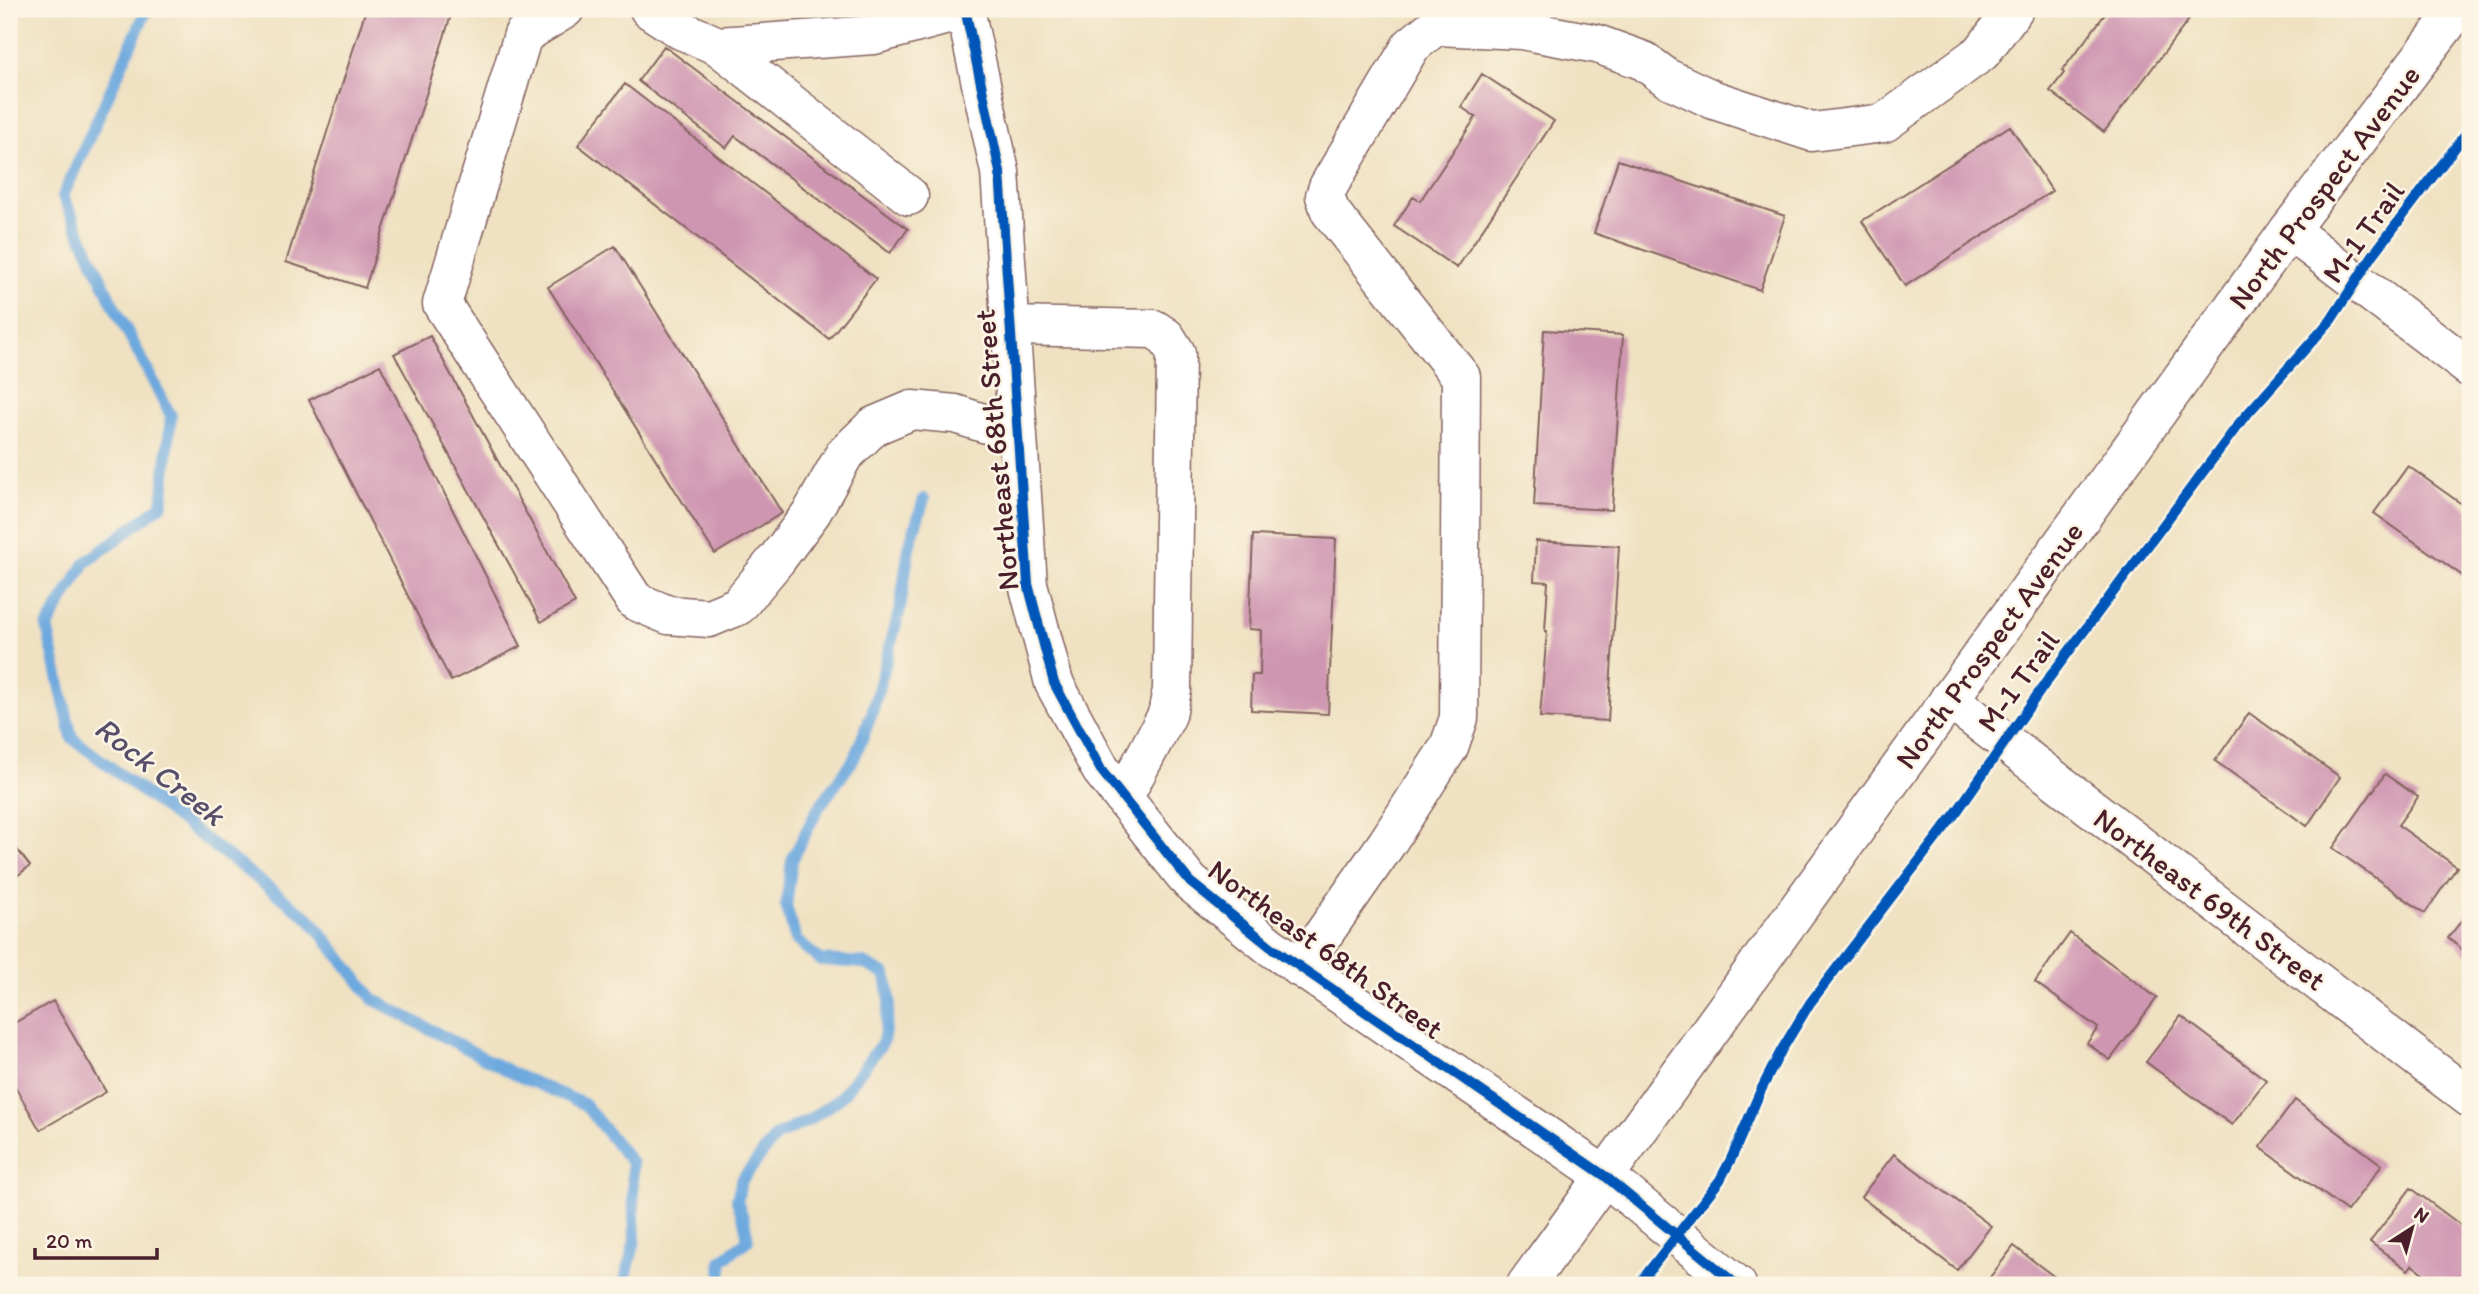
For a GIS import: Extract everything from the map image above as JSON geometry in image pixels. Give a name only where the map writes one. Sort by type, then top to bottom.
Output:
[{"type":"street","points":[[565,9],[523,35],[442,304],[635,601],[668,615],[709,618],[738,606],[811,512],[844,455],[874,426],[912,410],[955,414],[1018,434]]},
{"type":"street","points":[[649,9],[681,30],[718,46],[909,196]]},
{"type":"street","points":[[718,46],[874,35],[966,9]]},
{"type":"street","name":"Northeast 68th Street","points":[[966,9],[1000,172],[1028,584],[1054,683],[1101,770],[1190,882],[1270,947],[1605,1176],[1737,1285]]},
{"type":"street","points":[[1300,968],[1387,843],[1449,747],[1459,718],[1461,377],[1331,211],[1325,196],[1411,46],[1446,17],[1597,44],[1644,61],[1667,78],[1714,100],[1812,132],[1884,123],[1982,52],[2014,9]]},
{"type":"street","name":"North Prospect Avenue","points":[[1526,1285],[2289,230],[2458,9]]},
{"type":"street","points":[[2289,230],[2470,368]]},
{"type":"street","points":[[1010,326],[1154,329],[1166,337],[1176,353],[1172,690],[1167,715],[1123,798]]},
{"type":"street","name":"Northeast 69th Street","points":[[1949,699],[2470,1098]]},
{"type":"building","points":[[366,9],[453,9],[365,288],[286,262]]},
{"type":"building","points":[[2109,9],[2197,9],[2104,132],[2050,91]]},
{"type":"building","points":[[664,46],[908,229],[890,253],[735,136],[726,148],[638,81]]},
{"type":"building","points":[[1482,74],[1554,121],[1457,268],[1394,226],[1413,197],[1420,201],[1476,117],[1461,107]]},
{"type":"building","points":[[625,84],[876,279],[829,339],[578,145]]},
{"type":"building","points":[[2010,126],[2052,191],[1905,286],[1862,221]]},
{"type":"building","points":[[1618,160],[1785,216],[1760,290],[1594,233]]},
{"type":"building","points":[[615,246],[782,513],[715,554],[548,287]]},
{"type":"building","points":[[1544,330],[1623,335],[1612,510],[1534,506]]},
{"type":"building","points":[[430,336],[575,603],[541,622],[394,354]]},
{"type":"building","points":[[380,365],[521,646],[451,681],[309,400]]},
{"type":"building","points":[[2408,466],[2470,510],[2470,574],[2467,579],[2374,513]]},
{"type":"building","points":[[1253,535],[1336,539],[1328,714],[1251,710],[1252,675],[1260,675],[1261,630],[1249,629]]},
{"type":"building","points":[[1536,541],[1619,546],[1608,721],[1540,717],[1548,582],[1534,581]]},
{"type":"building","points":[[2249,713],[2340,777],[2307,826],[2215,761]]},
{"type":"building","points":[[2385,774],[2418,797],[2398,825],[2457,867],[2425,913],[2333,848]]},
{"type":"building","points":[[9,839],[30,866],[9,882]]},
{"type":"building","points":[[2470,910],[2470,956],[2448,938]]},
{"type":"building","points":[[2070,933],[2157,998],[2110,1060],[2087,1043],[2098,1028],[2035,982]]},
{"type":"building","points":[[53,1001],[106,1092],[40,1130],[9,1076],[9,1026]]},
{"type":"building","points":[[2181,1016],[2266,1080],[2232,1125],[2146,1062]]},
{"type":"building","points":[[2295,1100],[2382,1165],[2347,1211],[2260,1147]]},
{"type":"building","points":[[1894,1154],[1991,1226],[1957,1270],[1861,1197]]},
{"type":"building","points":[[2411,1188],[2470,1232],[2470,1273],[2461,1285],[2439,1285],[2412,1265],[2408,1270],[2370,1242]]},
{"type":"building","points":[[2014,1246],[2065,1285],[1984,1285]]},
{"type":"waterway","name":"Rock Creek","points":[[147,9],[63,196],[111,300],[171,416],[162,505],[85,563],[47,627],[72,738],[310,919],[373,999],[516,1075],[584,1104],[632,1163],[635,1240],[624,1285]]},
{"type":"waterway","points":[[716,1285],[722,1277],[721,1261],[748,1240],[737,1201],[741,1181],[776,1136],[809,1120],[840,1098],[883,1042],[890,1001],[886,975],[864,963],[820,960],[796,940],[786,906],[792,860],[817,810],[854,759],[872,713],[900,609],[909,547],[924,499]]},
{"type":"cycle path","points":[[965,9],[1000,172],[1028,584],[1054,683],[1101,770],[1190,882],[1271,947],[1605,1176],[1737,1285]]},
{"type":"cycle path","name":"M-1 Trail","points":[[1638,1285],[1720,1180],[1761,1090],[1810,1003],[1958,810],[2049,678],[2241,421],[2331,320],[2373,255],[2470,128]]}]
